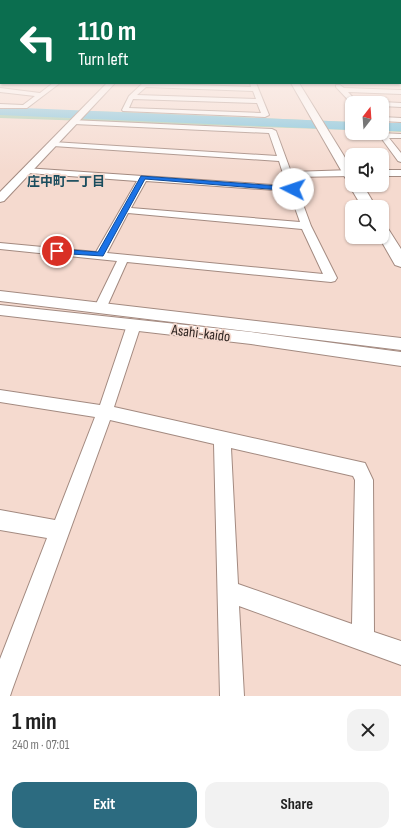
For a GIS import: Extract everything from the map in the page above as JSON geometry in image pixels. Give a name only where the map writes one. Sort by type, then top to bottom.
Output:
[{"type":"main road","points":[[309,105],[345,165]]},
{"type":"main road","points":[[389,242],[401,262]]},
{"type":"street","points":[[0,106],[25,107],[27,105]]},
{"type":"street","points":[[0,199],[89,105]]},
{"type":"street","points":[[128,105],[126,110],[265,115],[261,105]]},
{"type":"street","points":[[389,119],[401,120]]},
{"type":"street","points":[[0,246],[331,278],[306,226],[288,174],[281,160],[272,131],[75,121]]},
{"type":"street","points":[[401,136],[383,135],[401,159]]},
{"type":"street","points":[[53,144],[281,160]]},
{"type":"street","points":[[28,170],[293,189]]},
{"type":"street","points":[[389,173],[401,172]]},
{"type":"street","points":[[288,174],[345,175]]},
{"type":"street","points":[[100,255],[143,178]]},
{"type":"street","points":[[125,210],[306,226]]},
{"type":"street","points":[[100,308],[124,257]]},
{"type":"street","name":"Asahi-kaido","points":[[0,296],[401,344]]},
{"type":"street","name":"Asahi-kaido","points":[[0,310],[355,352],[401,359]]},
{"type":"street","points":[[0,690],[105,412],[134,325]]},
{"type":"street","points":[[0,396],[105,412],[358,469],[364,480],[363,640]]},
{"type":"street","points":[[222,438],[232,696]]},
{"type":"street","points":[[0,520],[60,531]]},
{"type":"street","points":[[228,591],[401,653]]},
{"type":"green space","points":[[0,109],[124,112],[345,122],[345,130],[0,118]]},
{"type":"green space","points":[[389,123],[401,123],[401,132],[389,131]]},
{"type":"waterway","points":[[0,111],[345,126]]},
{"type":"waterway","points":[[389,127],[401,127]]},
{"type":"district","name":"庄中町一丁目","points":[[66,181]]},
{"type":"route","points":[[57,251],[100,255],[143,178],[293,189]]}]
